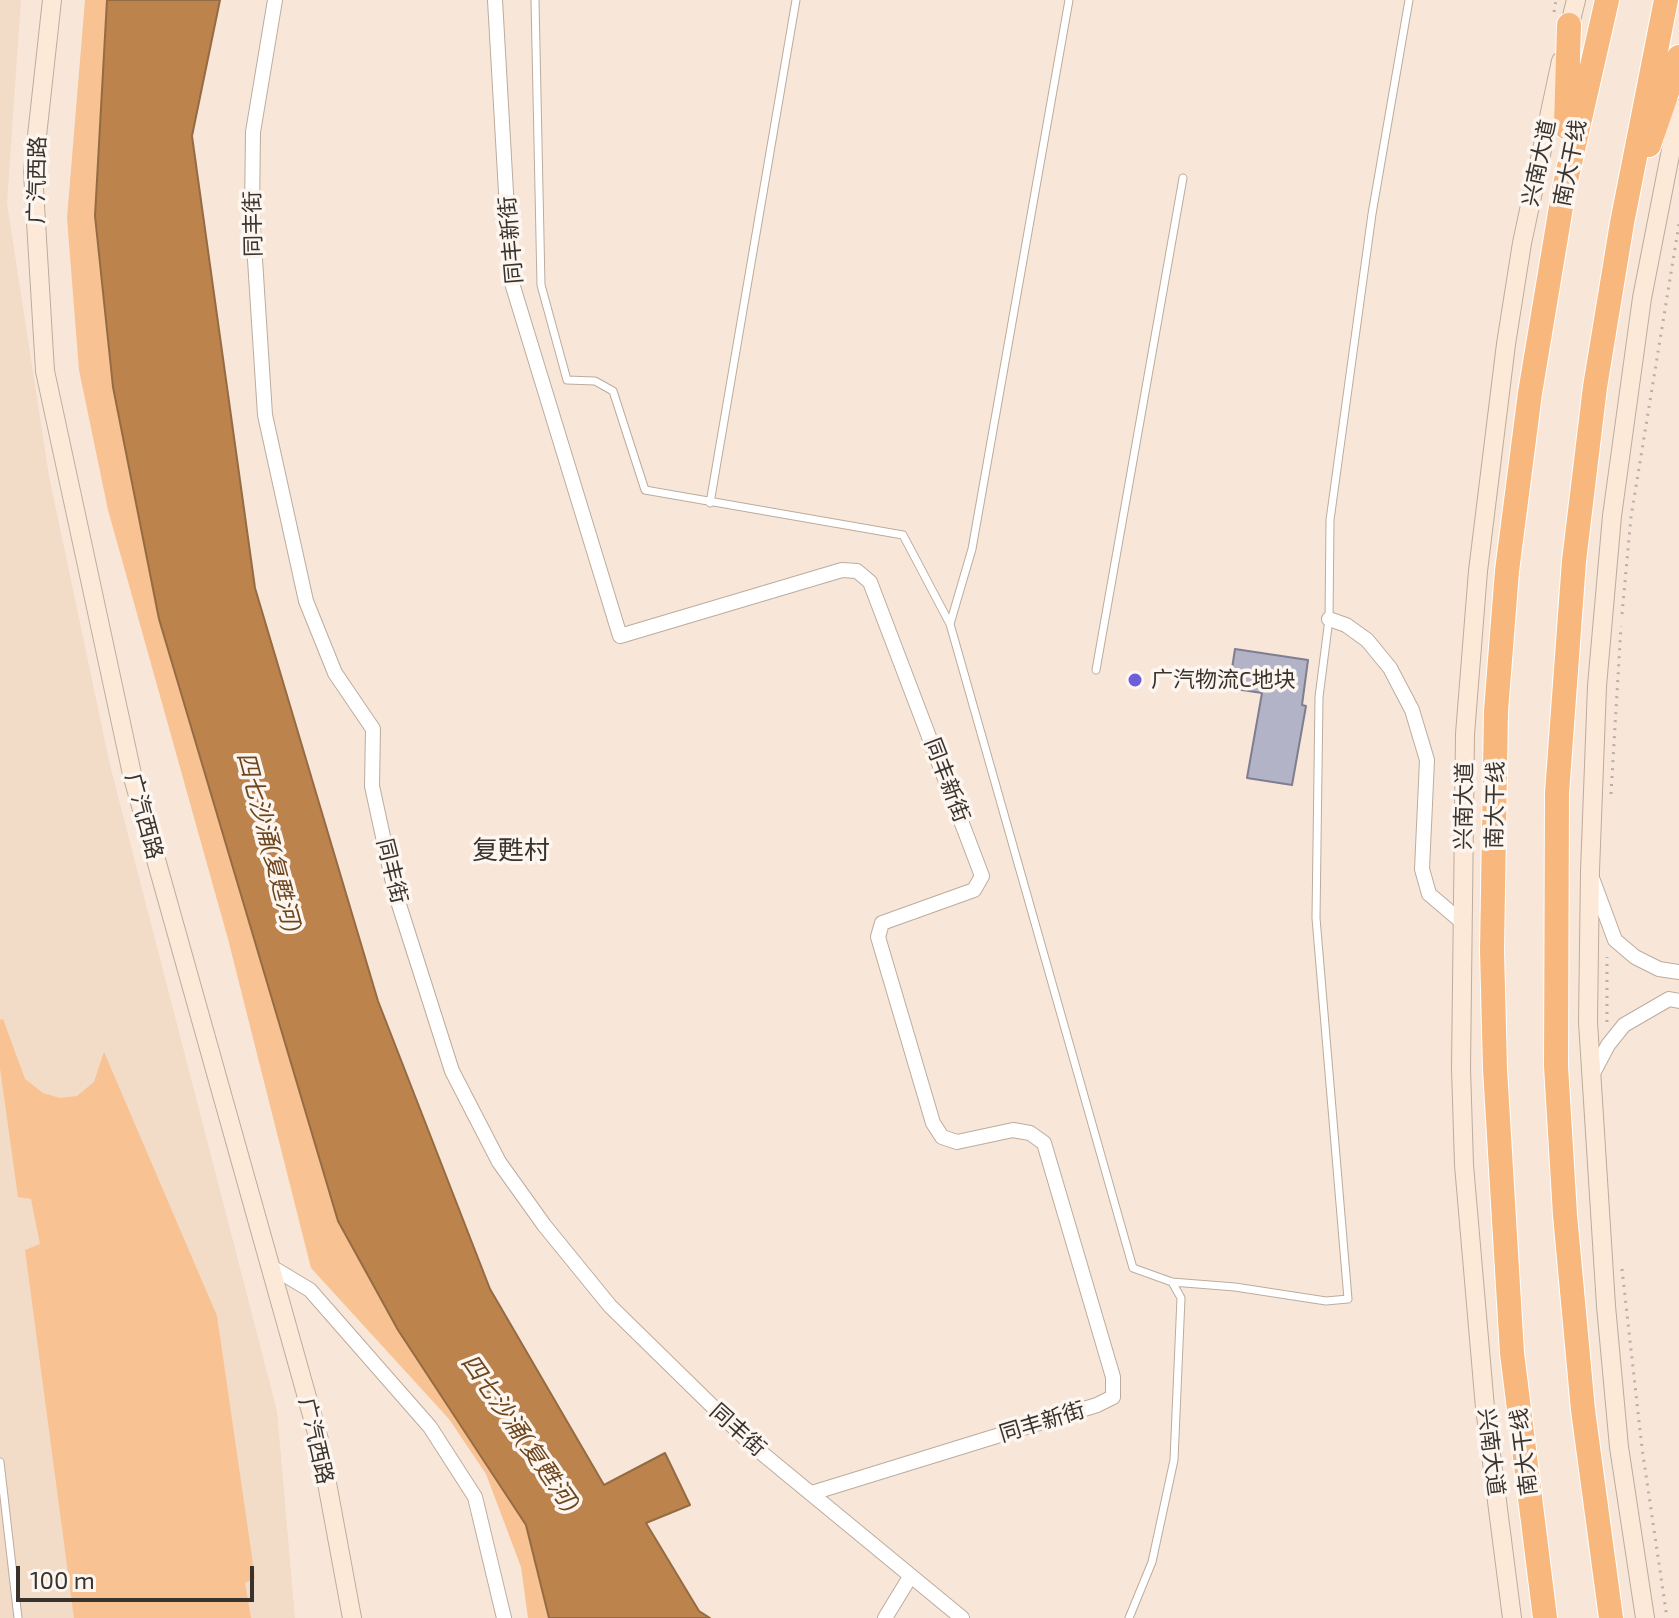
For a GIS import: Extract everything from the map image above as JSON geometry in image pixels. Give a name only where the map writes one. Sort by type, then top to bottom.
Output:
[{"type":"highway","name":"南大干线","points":[[1545,1618],[1512,1353],[1495,1069],[1492,950],[1496,725],[1507,571],[1530,393],[1564,189],[1607,0]]},
{"type":"highway","points":[[1611,1618],[1583,1410],[1565,1215],[1554,940],[1560,722],[1574,561],[1595,387],[1622,223],[1666,0]]},
{"type":"highway","points":[[1564,189],[1569,25]]},
{"type":"highway","points":[[1622,223],[1679,57]]},
{"type":"highway","points":[[1535,1549],[1538,1618]]},
{"type":"main road","name":"广汽西路","points":[[52,0],[33,172],[45,371],[132,774],[319,1440],[352,1618]]},
{"type":"main road","name":"兴南大道","points":[[1512,1618],[1485,1408],[1470,1249],[1461,1068],[1465,734],[1490,467],[1522,243],[1576,0]]},
{"type":"main road","points":[[1645,1618],[1619,1447],[1604,1291],[1591,1077],[1590,871],[1597,686],[1612,516],[1642,298],[1679,109]]},
{"type":"street","name":"同丰街","points":[[275,0],[253,132],[252,213],[265,415],[306,601],[335,673],[373,729],[372,786],[395,892],[452,1071],[499,1162],[544,1225],[610,1306],[752,1445],[962,1618]]},
{"type":"street","name":"同丰新街","points":[[495,0],[511,280],[620,636],[842,570],[857,571],[870,582],[982,876],[974,890],[882,923],[878,937],[933,1123],[942,1137],[957,1142],[1013,1130],[1030,1133],[1044,1143],[1113,1377],[1113,1397],[1097,1405],[812,1493]]},
{"type":"street","points":[[1329,619],[1346,625],[1367,640],[1390,668],[1412,710],[1427,760],[1422,869],[1429,894],[1463,923]]},
{"type":"street","points":[[1590,871],[1615,940],[1635,957],[1659,969],[1679,972]]},
{"type":"street","points":[[1591,1077],[1608,1045],[1641,1013],[1669,999],[1679,1001]]},
{"type":"street","points":[[270,1266],[310,1290],[430,1427],[475,1497],[504,1618]]},
{"type":"street","points":[[885,1618],[910,1577]]},
{"type":"lane","points":[[535,0],[541,285],[567,380],[595,381],[613,391],[645,490],[903,535],[950,624],[1133,1268],[1172,1282],[1235,1287],[1326,1301],[1348,1299],[1315,887],[1319,697],[1329,619],[1330,520],[1372,214],[1409,0]]},
{"type":"lane","points":[[710,503],[796,0]]},
{"type":"lane","points":[[950,624],[972,549],[1069,0]]},
{"type":"lane","points":[[1096,670],[1183,178]]},
{"type":"lane","points":[[1129,1618],[1164,1517],[1174,1460],[1181,1298],[1172,1282]]},
{"type":"lane","points":[[0,1462],[18,1618]]},
{"type":"path","points":[[1611,802],[1631,517],[1679,224]]},
{"type":"path","points":[[1607,921],[1608,1045]]},
{"type":"path","points":[[1622,1265],[1642,1448],[1667,1618]]},
{"type":"shaded area","points":[[0,0],[21,0],[7,203],[49,476],[110,765],[277,1411],[295,1618],[0,1618]]},
{"type":"shaded area","points":[[85,0],[107,0],[95,216],[113,387],[159,619],[338,1221],[398,1330],[526,1525],[549,1618],[528,1618],[521,1567],[486,1474],[449,1419],[311,1268],[228,939],[108,510],[79,370],[67,218]]},
{"type":"shaded area","points":[[3,1019],[25,1079],[43,1093],[60,1098],[77,1096],[94,1082],[104,1052],[217,1316],[255,1578],[245,1583],[251,1618],[74,1618],[25,1250],[40,1244],[31,1199],[18,1197],[0,1068],[0,1020]]},
{"type":"water","name":"四七沙涌(复甦河)","points":[[107,0],[220,0],[192,136],[255,588],[378,1001],[490,1289],[604,1485],[665,1453],[690,1505],[646,1523],[699,1611],[710,1618],[549,1618],[526,1525],[398,1330],[338,1221],[159,619],[113,387],[95,216]]},
{"type":"building","points":[[1235,649],[1308,660],[1302,705],[1306,706],[1292,785],[1247,778],[1262,693],[1229,688]]},
{"type":"place","name":"广汽物流C地块","points":[[1135,680]]},
{"type":"district","name":"复甦村","points":[[511,850]]}]
